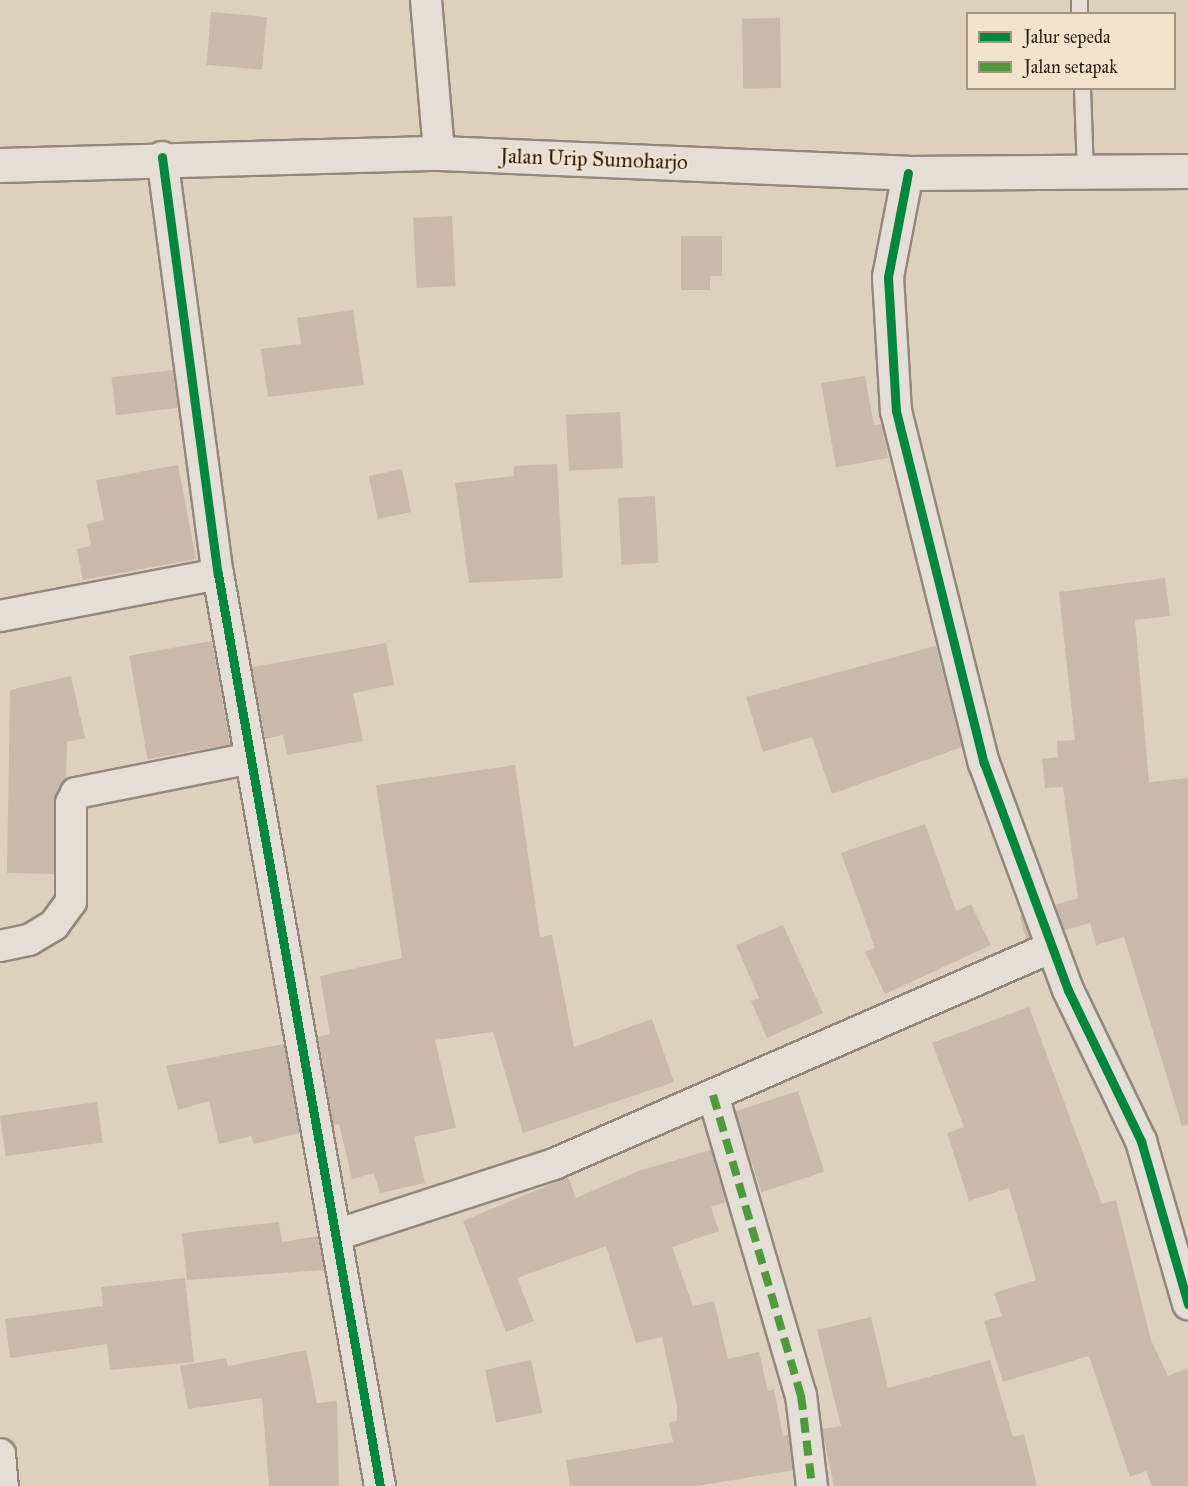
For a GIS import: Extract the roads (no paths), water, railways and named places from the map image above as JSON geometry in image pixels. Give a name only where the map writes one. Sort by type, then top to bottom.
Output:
[{"type":"main road","name":"Jalan Urip Sumoharjo","points":[[0,165],[162,157],[439,153],[908,172],[1085,174],[1188,171]]},
{"type":"street","points":[[426,0],[439,153]]},
{"type":"street","points":[[162,157],[218,574],[380,1486]]},
{"type":"street","points":[[908,172],[888,277],[896,411],[984,763],[1052,947],[1141,1141],[1188,1304]]},
{"type":"street","points":[[0,616],[218,574]]},
{"type":"street","points":[[0,946],[29,940],[54,925],[71,902],[71,803],[76,794],[251,758]]},
{"type":"street","points":[[336,1235],[554,1164],[1052,947]]},
{"type":"street","points":[[713,1095],[801,1395],[812,1486]]},
{"type":"street","points":[[0,1454],[3,1486]]},
{"type":"lane","points":[[1082,90],[1085,174]]}]
